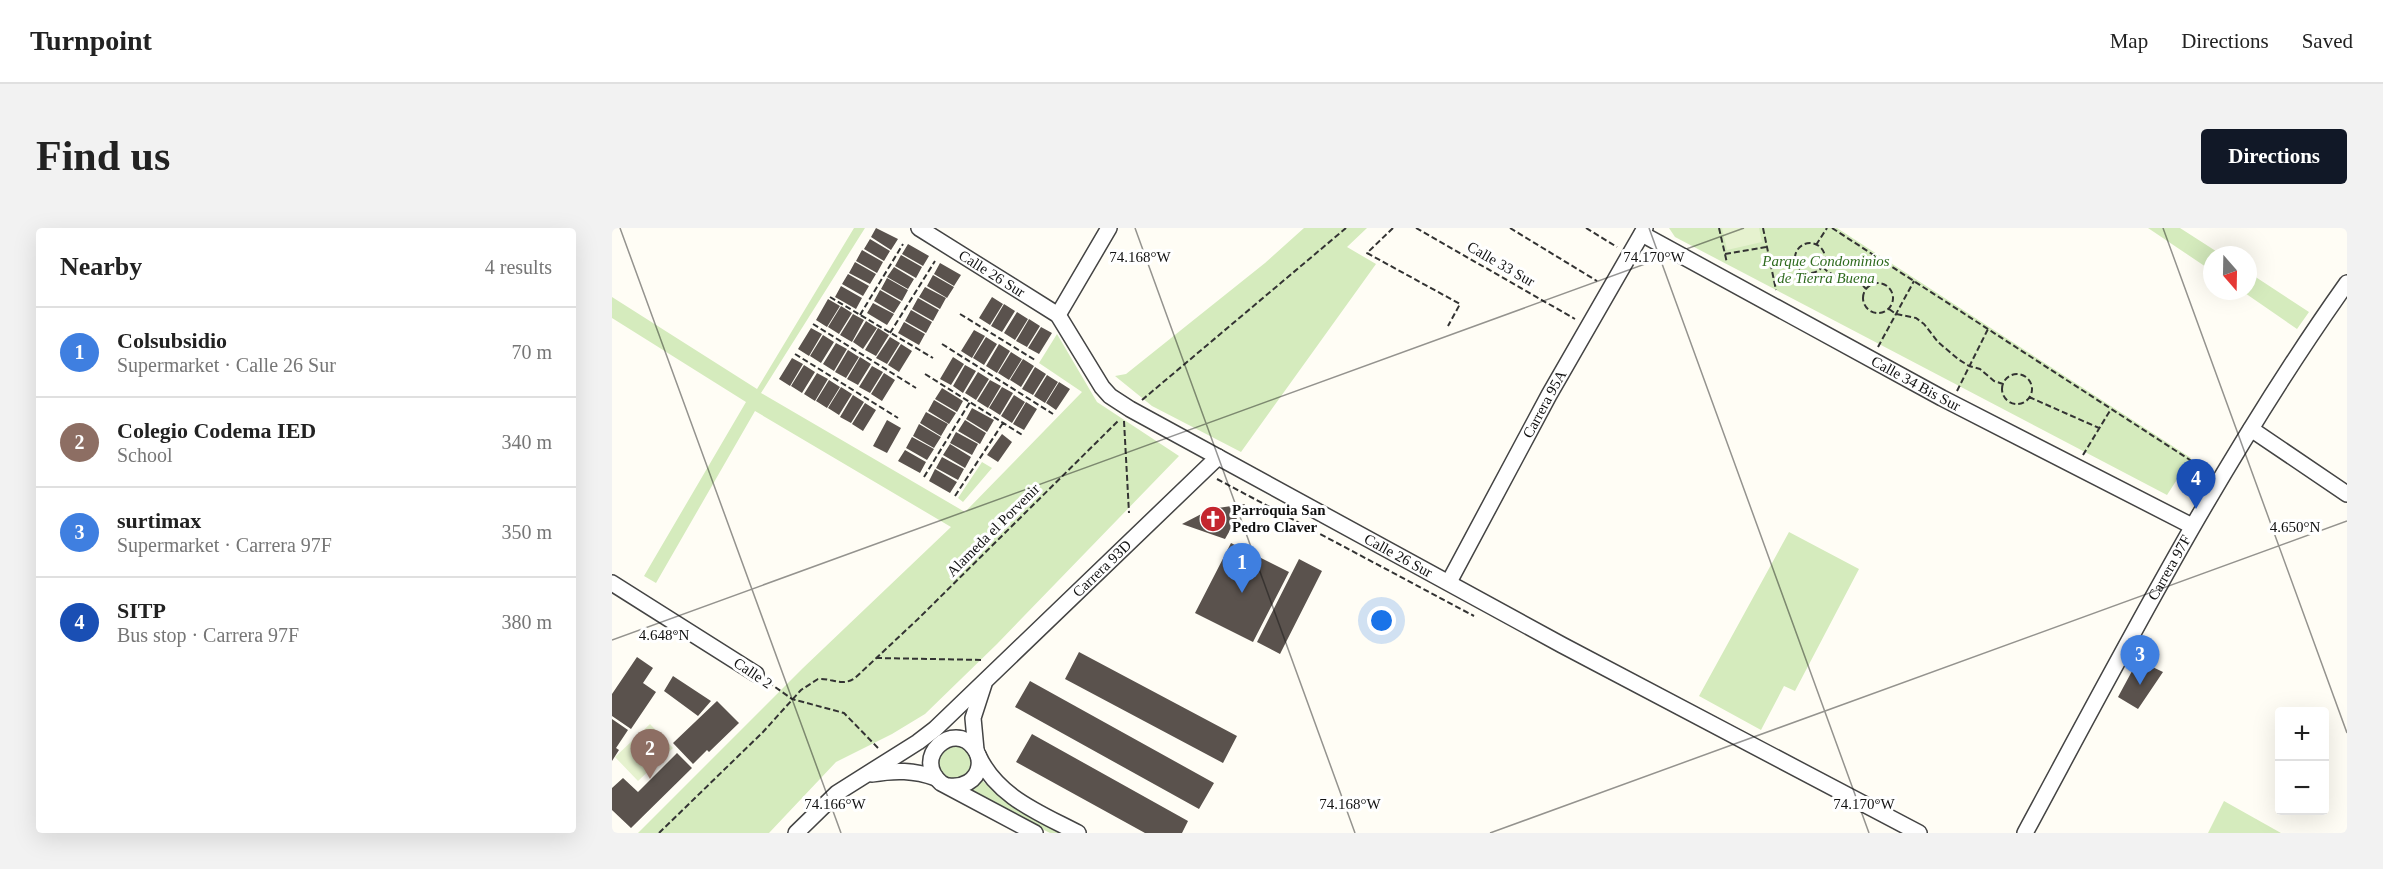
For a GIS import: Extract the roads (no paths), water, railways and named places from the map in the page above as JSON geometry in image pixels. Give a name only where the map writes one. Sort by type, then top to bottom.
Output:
[{"type":"street","name":"Calle 26 Sur","points":[[919,228],[982,275],[1058,315],[1102,387],[1127,412],[1218,457],[1562,645],[1919,833]]},
{"type":"street","points":[[1058,315],[1107,229]]},
{"type":"street","name":"Carrera 95A","points":[[1449,582],[1549,380],[1643,231]]},
{"type":"street","name":"Calle 34 Bis Sur","points":[[1643,231],[1942,398],[2192,526]]},
{"type":"street","name":"Carrera 97F","points":[[2025,833],[2192,526],[2251,429],[2347,283]]},
{"type":"street","points":[[2251,429],[2347,494]]},
{"type":"street","name":"Carrera 93D","points":[[796,833],[837,793],[918,742],[944,720],[1218,457]]},
{"type":"street","name":"Calle 2","points":[[612,583],[756,674]]},
{"type":"street","name":"Carrera 93D","points":[[977,753],[973,718],[986,678]]},
{"type":"street","name":"Carrera 93D","points":[[931,758],[935,739],[944,720]]},
{"type":"street","points":[[1035,833],[942,782],[932,772],[931,758],[938,745],[951,739],[965,741],[977,753],[985,770],[1005,792],[1078,833]]},
{"type":"street","name":"Carrera 93D","points":[[918,742],[951,739]]},
{"type":"street","points":[[942,782],[961,786],[972,780],[979,768],[977,753]]},
{"type":"street","name":"Carrera 93D","points":[[863,776],[900,771],[921,773],[942,782]]},
{"type":"place","name":"SITP","points":[[2196,509]]},
{"type":"place","name":"Parroquia San Pedro Claver","points":[[1213,519]]},
{"type":"place","name":"Colsubsidio","points":[[1242,593]]},
{"type":"place","name":"surtimax","points":[[2140,685]]},
{"type":"place","name":"Colegio Codema IED","points":[[650,779]]},
{"type":"park label","name":"Parque Condominios de Tierra Buena","points":[[1826,270]]}]
